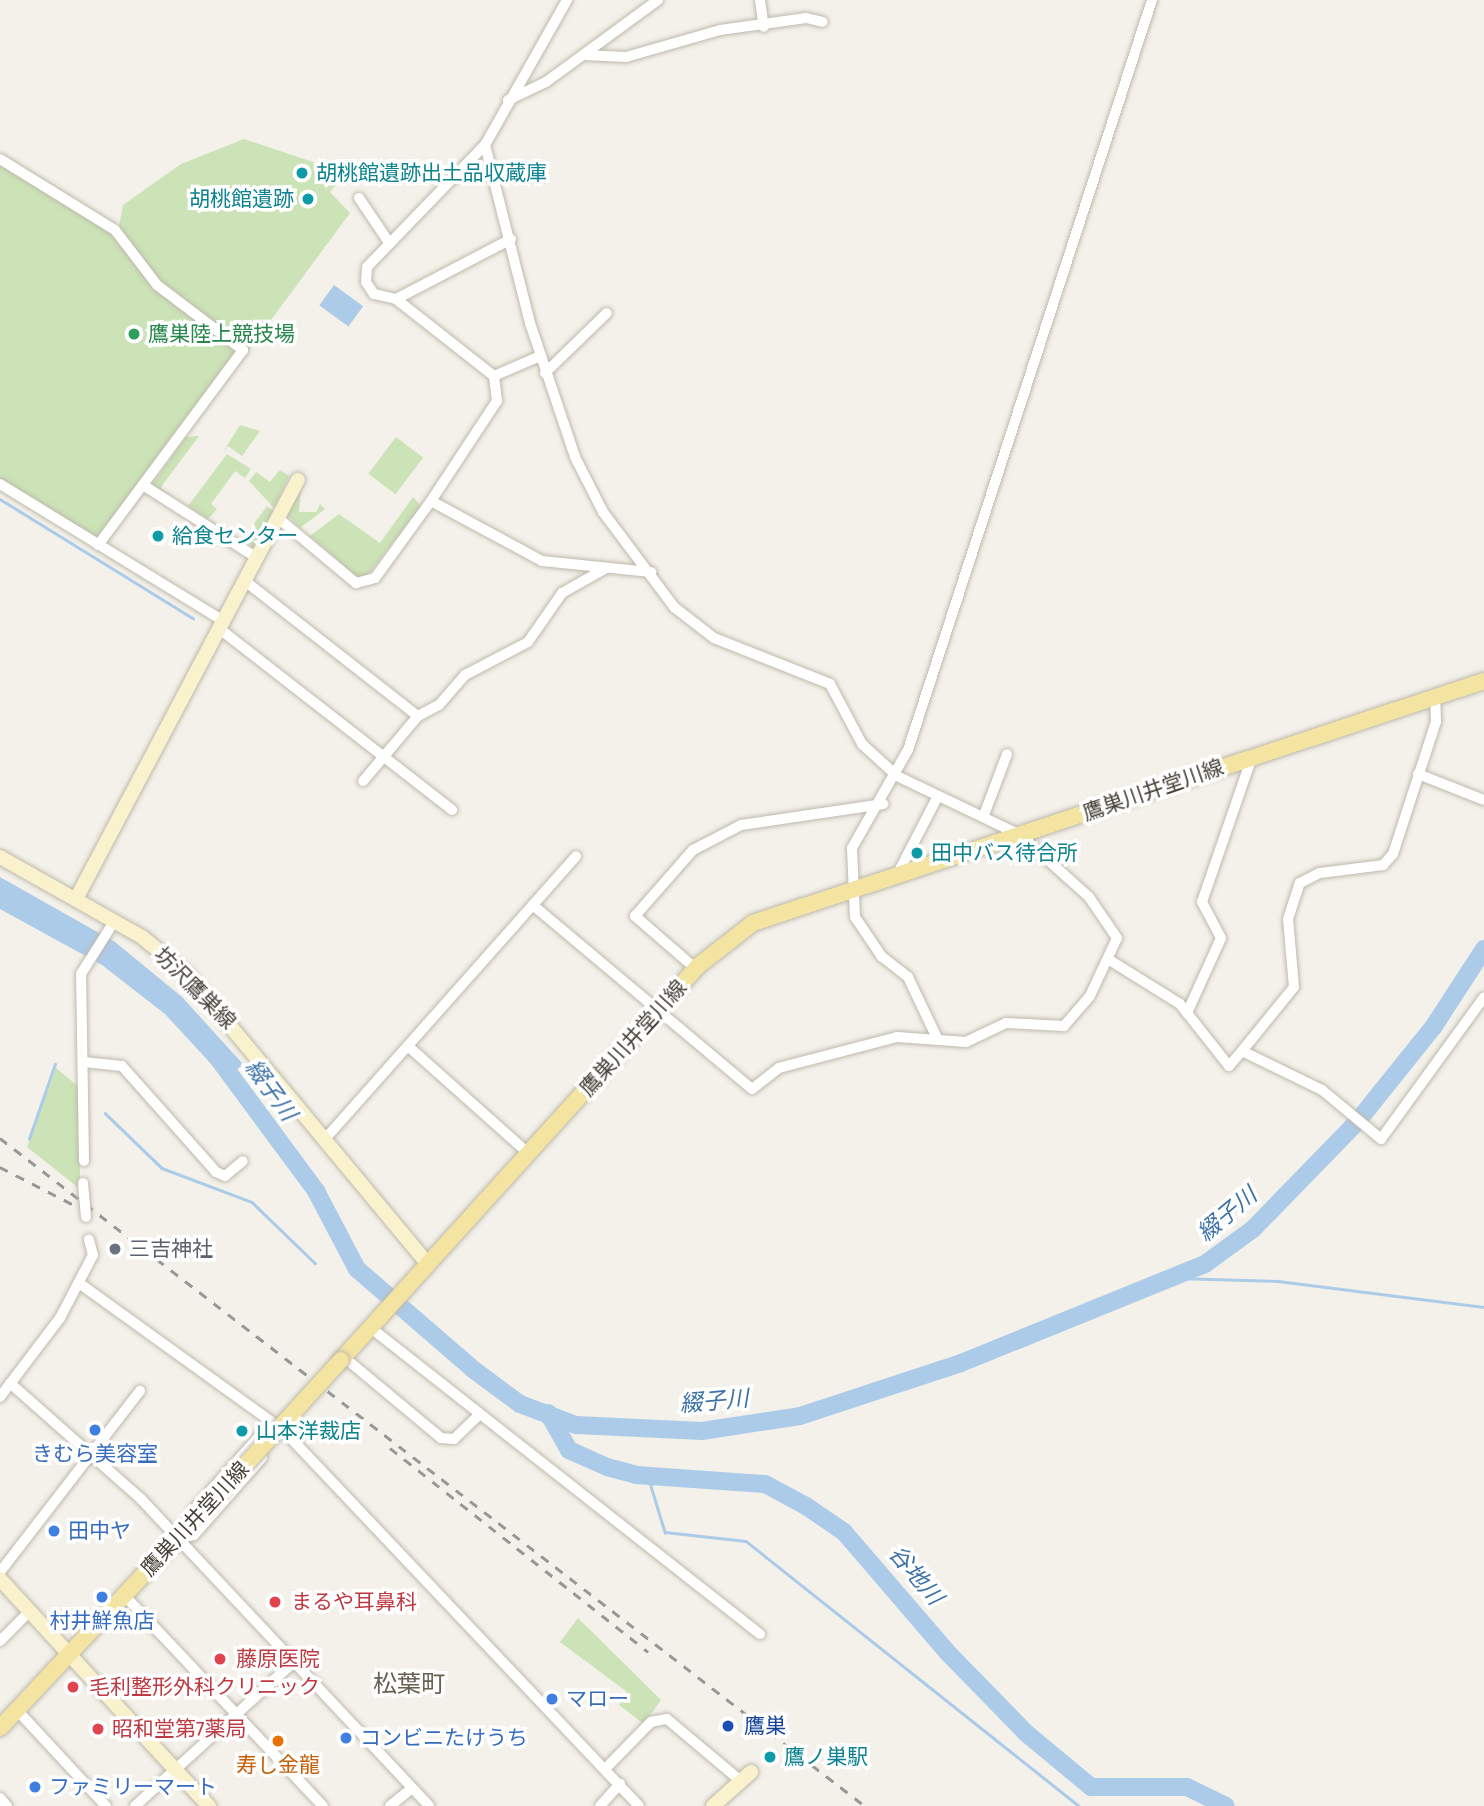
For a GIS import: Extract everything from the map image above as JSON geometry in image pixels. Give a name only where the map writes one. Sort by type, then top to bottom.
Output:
[{"type":"main road","points":[[77,897],[298,480]]},
{"type":"main road","name":"鷹巣川井堂川線","points":[[0,1728],[346,1362],[374,1325],[696,969],[753,923],[1484,681]]},
{"type":"main road","name":"坊沢鷹巣線","points":[[0,857],[77,897],[113,924],[161,951],[216,1004],[429,1265]]},
{"type":"main road","points":[[0,1579],[209,1806]]},
{"type":"main road","points":[[713,1806],[746,1776]]},
{"type":"street","points":[[278,518],[364,584],[397,554],[497,401],[494,376],[396,299],[374,294],[366,282],[367,267],[485,145],[508,100],[567,0]]},
{"type":"street","points":[[508,100],[584,55],[658,0]]},
{"type":"street","points":[[760,0],[764,27]]},
{"type":"street","points":[[938,1040],[908,978],[861,929],[852,890],[852,848],[883,804],[897,776],[992,505],[1152,0]]},
{"type":"street","points":[[584,55],[626,57],[720,30],[764,27],[806,18],[823,22]]},
{"type":"street","points":[[485,145],[512,239],[545,373],[592,493],[650,572],[698,628],[830,684],[862,744],[897,776],[984,815],[1020,835],[1106,916],[1117,938],[1111,961],[1064,1026],[1006,1023],[966,1042],[910,1035],[779,1068],[752,1089],[533,905]]},
{"type":"street","points":[[0,159],[115,230],[157,285],[243,350],[98,545]]},
{"type":"street","points":[[359,198],[390,244]]},
{"type":"street","points":[[396,299],[512,239]]},
{"type":"street","points":[[545,373],[607,313]]},
{"type":"street","points":[[494,376],[540,356]]},
{"type":"street","points":[[0,484],[223,626],[382,760],[452,810]]},
{"type":"street","points":[[143,485],[257,558]]},
{"type":"street","points":[[431,501],[535,559],[650,572]]},
{"type":"street","points":[[363,781],[418,716],[439,705],[465,675],[528,642],[562,593],[606,568]]},
{"type":"street","points":[[245,581],[418,716]]},
{"type":"street","points":[[1111,961],[1187,1013],[1229,1066],[1294,987],[1288,919],[1293,895],[1320,873],[1389,862],[1436,722],[1435,696]]},
{"type":"street","points":[[984,815],[1007,754]]},
{"type":"street","points":[[1187,1013],[1221,938],[1202,902],[1252,757]]},
{"type":"street","points":[[1418,775],[1484,800]]},
{"type":"street","points":[[897,875],[938,796]]},
{"type":"street","points":[[696,969],[635,916],[693,850],[741,825],[805,820],[883,804]]},
{"type":"street","points":[[325,1139],[576,856]]},
{"type":"street","points":[[84,1161],[84,970],[113,924]]},
{"type":"street","points":[[1242,1051],[1339,1102],[1381,1139],[1484,998]]},
{"type":"street","points":[[408,1047],[528,1153]]},
{"type":"street","points":[[84,1062],[122,1066],[216,1172],[225,1176],[243,1161]]},
{"type":"street","points":[[83,1184],[86,1217]]},
{"type":"street","points":[[0,1397],[79,1283],[93,1255],[89,1240]]},
{"type":"street","points":[[79,1283],[270,1424],[284,1431],[639,1806]]},
{"type":"street","points":[[374,1325],[477,1417],[760,1634]]},
{"type":"street","points":[[346,1362],[441,1438],[454,1439],[477,1417]]},
{"type":"street","points":[[10,1383],[93,1452],[179,1538],[296,1660],[429,1806]]},
{"type":"street","points":[[0,1572],[140,1391]]},
{"type":"street","points":[[179,1538],[180,1525],[270,1424]]},
{"type":"street","points":[[179,1538],[194,1535],[284,1431]]},
{"type":"street","points":[[124,1595],[323,1806]]},
{"type":"street","points":[[0,1641],[30,1611]]},
{"type":"street","points":[[135,1806],[296,1660]]},
{"type":"street","points":[[17,1710],[106,1806]]},
{"type":"street","points":[[605,1769],[651,1722],[667,1719],[746,1776]]},
{"type":"street","points":[[600,1806],[620,1784]]},
{"type":"street","points":[[390,1806],[412,1788]]},
{"type":"street","points":[[0,1798],[7,1806]]},
{"type":"green space","points":[[244,139],[346,173],[330,192],[350,213],[105,545],[0,485],[0,160],[118,232],[123,205],[181,164]]},
{"type":"green space","points":[[240,425],[260,431],[242,456],[228,446],[223,452]]},
{"type":"green space","points":[[199,436],[161,487],[165,494],[151,486],[186,437]]},
{"type":"green space","points":[[396,437],[423,457],[395,494],[368,474]]},
{"type":"green space","points":[[227,454],[251,469],[245,478],[235,471],[211,504],[217,509],[208,519],[188,506]]},
{"type":"green space","points":[[280,470],[289,476],[274,508],[249,481],[256,472],[270,482]]},
{"type":"green space","points":[[301,488],[299,512],[316,512],[320,504],[325,509],[300,528],[287,515]]},
{"type":"green space","points":[[413,497],[421,506],[366,577],[358,578],[310,536],[339,514],[380,543]]},
{"type":"green space","points":[[267,506],[273,511],[253,547],[238,533],[241,528],[248,532]]},
{"type":"green space","points":[[56,1068],[80,1088],[80,1189],[27,1147]]},
{"type":"green space","points":[[578,1618],[661,1700],[644,1724],[619,1705],[627,1692],[560,1642]]},
{"type":"water","points":[[334,285],[363,306],[348,326],[319,305]]},
{"type":"water","points":[[0,877],[115,942],[182,997],[243,1064],[226,1080],[165,1014],[102,965],[0,909]]},
{"type":"waterway","points":[[0,499],[193,618]]},
{"type":"waterway","name":"綴子川","points":[[217,1057],[316,1191],[357,1269],[474,1370],[520,1404],[576,1425],[702,1431],[800,1416],[961,1363],[1205,1264],[1253,1229],[1357,1122],[1434,1026],[1484,949]]},
{"type":"waterway","points":[[29,1139],[55,1064]]},
{"type":"waterway","points":[[105,1113],[162,1168],[252,1202],[315,1263]]},
{"type":"waterway","points":[[1176,1278],[1278,1281],[1484,1307]]},
{"type":"waterway","name":"谷地川","points":[[548,1413],[569,1450],[607,1467],[636,1475],[765,1484],[806,1506],[844,1532],[949,1654],[1026,1733],[1091,1787],[1187,1787],[1226,1806]]},
{"type":"waterway","points":[[648,1476],[665,1532],[746,1541],[1079,1806]]},
{"type":"railway","points":[[0,1138],[865,1806]]},
{"type":"railway","points":[[0,1167],[74,1205]]},
{"type":"railway","points":[[390,1448],[648,1652]]},
{"type":"place","name":"胡桃館遺跡出土品収蔵庫","points":[[302,173]]},
{"type":"place","name":"胡桃館遺跡","points":[[308,199]]},
{"type":"place","name":"鷹巣陸上競技場","points":[[134,334]]},
{"type":"place","name":"給食センター","points":[[158,536]]},
{"type":"place","name":"田中バス待合所","points":[[917,853]]},
{"type":"place","name":"三吉神社","points":[[115,1249]]},
{"type":"place","name":"きむら美容室","points":[[95,1430]]},
{"type":"place","name":"山本洋裁店","points":[[242,1431]]},
{"type":"place","name":"田中ヤ","points":[[54,1531]]},
{"type":"place","name":"村井鮮魚店","points":[[102,1597]]},
{"type":"place","name":"まるや耳鼻科","points":[[275,1602]]},
{"type":"place","name":"藤原医院","points":[[220,1659]]},
{"type":"place","name":"毛利整形外科クリニック","points":[[73,1687]]},
{"type":"place","name":"マロー","points":[[552,1699]]},
{"type":"place","name":"鷹巣","points":[[728,1726]]},
{"type":"place","name":"昭和堂第7薬局","points":[[98,1729]]},
{"type":"place","name":"コンビニたけうち","points":[[346,1738]]},
{"type":"place","name":"寿し金龍","points":[[278,1741]]},
{"type":"place","name":"鷹ノ巣駅","points":[[770,1757]]},
{"type":"place","name":"ファミリーマート","points":[[35,1787]]},
{"type":"district","name":"松葉町","points":[[409,1685]]}]
